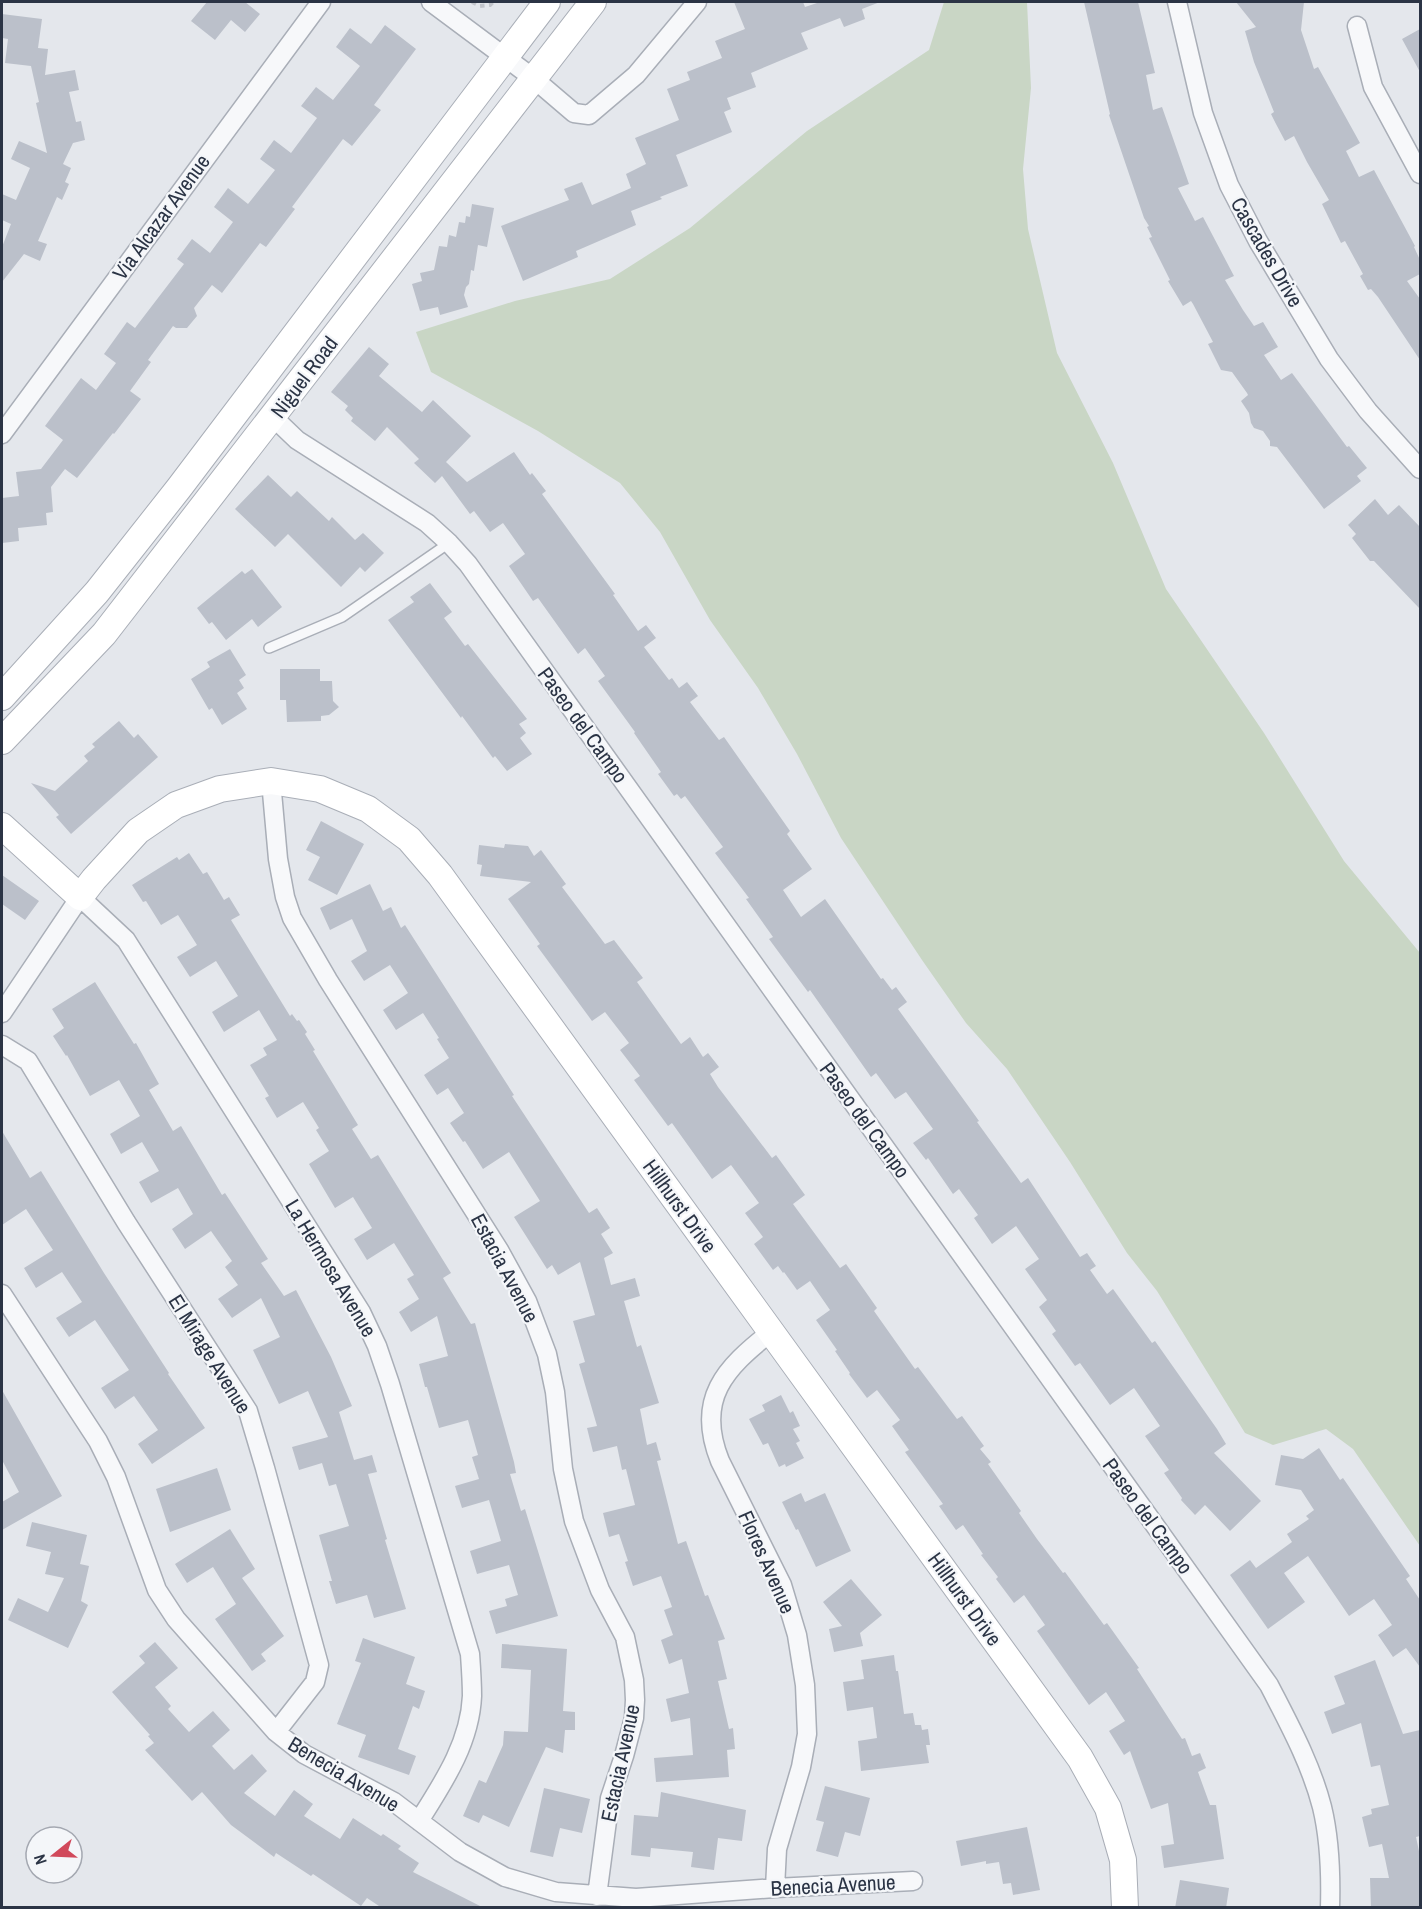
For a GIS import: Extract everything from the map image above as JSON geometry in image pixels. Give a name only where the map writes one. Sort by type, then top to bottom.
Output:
[{"type":"main road","name":"Niguel Road","points":[[2,697],[97,592],[174,495],[547,2]]},
{"type":"main road","name":"Niguel Road","points":[[2,741],[104,634],[593,2]]},
{"type":"main road","points":[[174,495],[185,495],[195,490],[242,431],[253,424],[273,417],[267,406],[269,395],[328,315],[332,302],[330,289]]},
{"type":"main road","name":"Hillhurst Drive","points":[[80,897],[138,831],[176,805],[220,789],[271,781],[320,789],[368,809],[409,839],[441,875],[1080,1758],[1108,1808],[1123,1860],[1125,1908]]},
{"type":"main road","name":"La Hermosa Avenue","points":[[2,826],[80,897]]},
{"type":"street","name":"Via Alcazar Avenue","points":[[2,434],[321,2]]},
{"type":"street","points":[[431,2],[506,57],[574,113],[589,115],[636,75],[698,2]]},
{"type":"street","name":"Cascades Drive","points":[[1177,2],[1203,113],[1229,185],[1258,241],[1329,358],[1368,411],[1420,470]]},
{"type":"street","points":[[1357,26],[1373,87],[1420,174]]},
{"type":"street","name":"Paseo del Campo","points":[[273,417],[297,440],[427,523],[468,564],[1269,1685],[1299,1744],[1322,1807],[1331,1871],[1330,1908]]},
{"type":"street","name":"Estacia Avenue","points":[[271,781],[278,859],[285,897],[292,918],[328,980],[499,1250],[527,1301],[547,1354],[555,1392],[563,1469],[574,1521],[600,1590],[624,1637],[636,1700],[634,1718],[624,1756],[610,1798],[597,1896]]},
{"type":"street","points":[[2,1013],[80,897]]},
{"type":"street","name":"La Hermosa Avenue","points":[[80,897],[126,940],[361,1312],[377,1346],[470,1654],[472,1698],[464,1737],[451,1771],[419,1821]]},
{"type":"street","name":"El Mirage Avenue","points":[[2,1045],[28,1061],[126,1222],[248,1411],[266,1468],[319,1665],[315,1682],[276,1732]]},
{"type":"street","name":"Benecia Avenue","points":[[2,1294],[98,1441],[116,1477],[157,1590],[176,1619],[276,1732],[304,1755],[394,1802],[460,1852],[505,1877],[556,1892],[636,1898],[913,1881]]},
{"type":"street","name":"Flores Avenue","points":[[771,1332],[732,1366],[713,1400],[710,1421],[712,1441],[720,1461],[782,1585],[797,1635],[805,1685],[807,1734],[801,1767],[777,1849],[775,1888]]},
{"type":"lane","points":[[268,648],[342,616],[449,543]]},
{"type":"path","points":[[472,2],[480,6],[490,5],[493,2]]},
{"type":"green space","points":[[944,2],[1027,2],[1031,88],[1023,169],[1028,229],[1057,353],[1113,463],[1166,589],[1264,733],[1344,861],[1420,953],[1420,1546],[1353,1449],[1326,1429],[1273,1445],[1245,1433],[1157,1291],[1127,1253],[1070,1162],[1007,1069],[966,1023],[841,838],[797,754],[758,688],[710,620],[660,532],[620,483],[538,431],[431,372],[416,332],[515,301],[610,279],[690,228],[807,131],[929,50]]},
{"type":"building","points":[[207,2],[245,2],[260,14],[245,32],[231,20],[215,40],[191,21]]},
{"type":"building","points":[[734,2],[803,2],[805,7],[820,2],[880,2],[862,9],[865,19],[844,27],[840,18],[801,33],[808,49],[751,73],[756,87],[727,98],[731,109],[724,112],[732,132],[676,155],[688,186],[631,211],[636,225],[576,251],[578,257],[523,281],[501,226],[569,200],[564,189],[582,182],[592,205],[631,188],[626,174],[646,164],[635,138],[679,120],[667,89],[690,80],[687,72],[722,58],[715,41],[745,29]]},
{"type":"building","points":[[1084,2],[1138,2],[1155,73],[1146,75],[1153,110],[1162,107],[1189,184],[1178,188],[1195,221],[1203,217],[1234,276],[1225,280],[1243,310],[1254,326],[1263,322],[1278,347],[1264,355],[1281,380],[1292,373],[1347,447],[1349,446],[1367,468],[1357,476],[1361,481],[1324,509],[1277,447],[1270,446],[1270,441],[1263,431],[1254,428],[1249,413],[1241,401],[1248,395],[1247,393],[1232,372],[1221,370],[1208,344],[1213,342],[1193,304],[1191,301],[1183,306],[1168,281],[1170,280],[1149,238],[1152,237],[1147,227],[1149,226],[1144,218],[1109,115]]},
{"type":"building","points":[[1236,2],[1304,2],[1301,30],[1314,69],[1318,67],[1360,143],[1346,151],[1359,177],[1374,170],[1415,246],[1420,260],[1420,274],[1407,281],[1420,299],[1420,360],[1378,297],[1371,289],[1368,290],[1360,276],[1363,274],[1345,241],[1341,243],[1322,204],[1329,200],[1294,136],[1285,141],[1276,124],[1271,114],[1274,112],[1254,62],[1245,31],[1256,27]]},
{"type":"building","points":[[2,14],[42,19],[38,48],[48,49],[45,75],[75,70],[79,90],[69,92],[76,122],[81,121],[85,140],[73,143],[63,164],[71,168],[65,182],[69,184],[62,200],[57,197],[38,241],[47,244],[40,261],[24,254],[2,282],[2,247],[11,224],[2,220],[2,194],[16,200],[30,168],[11,159],[19,141],[47,153],[31,66],[5,63],[8,39],[2,38]]},
{"type":"building","points":[[385,25],[416,49],[374,105],[381,110],[352,146],[343,139],[292,207],[295,209],[266,247],[260,243],[222,293],[212,285],[194,308],[197,316],[187,328],[173,326],[148,360],[151,362],[130,391],[141,399],[77,478],[65,469],[51,487],[53,512],[46,513],[47,525],[18,528],[19,541],[2,543],[2,498],[19,496],[16,472],[41,469],[63,440],[45,426],[81,378],[96,390],[116,363],[104,354],[127,322],[135,328],[184,264],[177,259],[192,239],[210,253],[233,222],[214,207],[228,188],[248,204],[275,170],[260,159],[274,140],[291,153],[317,118],[301,106],[316,87],[333,100],[360,66],[336,47],[350,28],[371,44]]},
{"type":"building","points":[[1420,29],[1420,72],[1402,39]]},
{"type":"building","points":[[472,204],[494,208],[487,247],[478,245],[474,271],[471,270],[469,284],[466,287],[464,295],[468,307],[440,315],[438,307],[420,311],[412,284],[422,281],[420,273],[434,270],[439,246],[447,247],[449,235],[456,237],[459,222],[465,223],[466,216],[470,217]]},
{"type":"building","points":[[369,347],[389,364],[379,376],[422,412],[433,400],[471,436],[446,462],[467,482],[514,452],[530,475],[532,473],[546,491],[542,494],[615,594],[613,595],[638,631],[646,625],[656,638],[644,647],[669,680],[672,678],[679,688],[687,682],[698,696],[690,702],[719,740],[724,737],[790,831],[787,834],[812,869],[783,890],[801,917],[825,899],[881,979],[883,978],[892,990],[896,987],[907,1002],[898,1009],[1021,1183],[1028,1178],[1080,1257],[1087,1253],[1096,1266],[1090,1270],[1107,1294],[1113,1289],[1152,1343],[1155,1341],[1217,1429],[1226,1444],[1214,1453],[1261,1501],[1230,1531],[1205,1505],[1195,1515],[1181,1500],[1182,1498],[1164,1473],[1169,1470],[1145,1436],[1160,1426],[1134,1388],[1110,1405],[1080,1363],[1075,1366],[1052,1334],[1056,1331],[1039,1307],[1047,1300],[1025,1269],[1039,1259],[1016,1226],[992,1244],[974,1218],[978,1215],[959,1189],[953,1194],[928,1158],[926,1160],[913,1143],[933,1129],[906,1092],[895,1099],[876,1073],[871,1077],[810,990],[808,992],[769,939],[773,937],[746,899],[749,898],[715,853],[723,847],[685,796],[681,799],[677,794],[674,796],[658,774],[661,772],[598,681],[605,676],[585,648],[578,654],[538,598],[533,601],[509,566],[525,554],[503,523],[490,532],[474,511],[470,514],[442,476],[435,483],[414,463],[419,459],[387,427],[375,441],[351,421],[353,418],[345,410],[348,406],[331,392]]},
{"type":"building","points":[[268,475],[291,497],[297,491],[329,521],[332,517],[355,540],[363,533],[384,553],[365,572],[360,567],[341,587],[288,534],[275,547],[235,509]]},
{"type":"building","points":[[1375,499],[1388,515],[1399,505],[1420,527],[1420,609],[1374,561],[1370,561],[1352,538],[1356,534],[1348,525]]},
{"type":"building","points":[[252,569],[282,607],[258,627],[252,619],[226,640],[212,622],[209,624],[197,608],[242,571],[245,574]]},
{"type":"building","points":[[430,583],[452,612],[444,618],[465,646],[468,644],[527,719],[519,724],[526,733],[520,738],[532,754],[507,771],[495,756],[493,758],[462,716],[461,718],[388,620],[414,602],[410,597]]},
{"type":"building","points":[[230,649],[246,675],[239,680],[244,688],[237,693],[247,709],[222,725],[212,708],[209,710],[191,679],[210,667],[207,662]]},
{"type":"building","points":[[280,669],[320,669],[320,681],[332,681],[333,701],[339,707],[329,715],[321,716],[321,721],[287,722],[286,700],[280,700]]},
{"type":"building","points":[[119,721],[134,738],[138,734],[158,757],[71,834],[56,817],[59,815],[31,783],[55,791],[88,761],[84,756],[95,747],[92,744]]},
{"type":"building","points":[[321,821],[364,844],[337,895],[308,880],[320,857],[306,850]]},
{"type":"building","points":[[505,844],[528,846],[534,856],[541,850],[566,884],[562,887],[605,944],[614,940],[643,978],[637,982],[681,1044],[690,1037],[703,1057],[708,1053],[719,1067],[710,1074],[718,1087],[772,1158],[776,1155],[805,1195],[793,1204],[840,1268],[846,1264],[877,1308],[874,1311],[915,1369],[918,1367],[957,1419],[962,1416],[984,1446],[980,1449],[991,1462],[988,1464],[1021,1511],[1019,1513],[1037,1539],[1063,1573],[1065,1572],[1104,1625],[1107,1623],[1139,1668],[1137,1669],[1182,1739],[1185,1738],[1192,1756],[1200,1753],[1206,1768],[1198,1772],[1210,1805],[1216,1805],[1224,1859],[1164,1868],[1161,1846],[1174,1844],[1168,1803],[1151,1809],[1130,1751],[1124,1755],[1109,1731],[1125,1721],[1106,1692],[1089,1705],[1037,1631],[1045,1625],[1024,1595],[1014,1603],[996,1579],[998,1577],[981,1555],[983,1554],[963,1525],[956,1530],[939,1506],[943,1504],[905,1452],[909,1450],[892,1426],[900,1420],[877,1390],[867,1398],[849,1374],[835,1351],[837,1350],[816,1320],[830,1310],[810,1281],[797,1290],[778,1266],[773,1270],[754,1244],[763,1237],[745,1213],[759,1203],[731,1165],[712,1179],[672,1123],[668,1126],[634,1080],[640,1076],[620,1050],[629,1043],[605,1012],[592,1021],[537,946],[540,944],[508,899],[531,882],[480,876],[482,865],[477,864],[479,845],[504,848]]},
{"type":"building","points":[[189,853],[203,874],[207,872],[224,900],[229,897],[240,915],[231,920],[290,1016],[292,1014],[297,1021],[299,1020],[307,1032],[305,1034],[315,1050],[313,1051],[358,1125],[352,1129],[371,1159],[378,1155],[451,1273],[443,1278],[471,1324],[475,1323],[514,1462],[516,1473],[510,1474],[521,1511],[525,1509],[558,1616],[496,1634],[489,1611],[507,1606],[505,1599],[518,1595],[509,1565],[477,1574],[470,1551],[501,1541],[489,1500],[462,1508],[455,1486],[479,1479],[472,1457],[478,1455],[468,1420],[439,1428],[427,1387],[425,1387],[419,1364],[448,1356],[437,1316],[411,1332],[399,1312],[419,1299],[407,1279],[414,1275],[394,1243],[367,1260],[354,1239],[372,1228],[353,1197],[335,1208],[309,1164],[329,1151],[316,1130],[319,1128],[303,1102],[277,1118],[265,1098],[269,1096],[250,1065],[267,1055],[263,1048],[277,1040],[259,1010],[224,1032],[212,1012],[238,996],[216,961],[190,977],[177,957],[197,945],[178,915],[161,925],[146,901],[143,902],[132,885],[177,857],[179,860]]},
{"type":"building","points":[[2,875],[39,901],[25,920],[2,904]]},
{"type":"building","points":[[370,884],[383,911],[391,907],[401,928],[405,925],[514,1095],[512,1096],[589,1213],[597,1208],[610,1228],[601,1234],[613,1253],[604,1258],[611,1285],[635,1278],[640,1296],[624,1301],[637,1347],[641,1345],[659,1403],[640,1409],[647,1445],[656,1442],[661,1460],[657,1461],[678,1544],[686,1541],[705,1596],[708,1595],[725,1639],[718,1641],[727,1679],[718,1681],[729,1729],[733,1728],[735,1749],[727,1750],[729,1777],[656,1782],[654,1758],[693,1755],[690,1718],[671,1722],[666,1699],[689,1693],[682,1659],[669,1664],[661,1640],[673,1635],[664,1610],[672,1607],[661,1576],[633,1586],[619,1534],[609,1537],[603,1513],[635,1505],[626,1469],[622,1470],[617,1446],[593,1452],[587,1428],[597,1426],[579,1364],[585,1362],[573,1321],[595,1315],[580,1262],[558,1275],[552,1265],[547,1269],[514,1217],[540,1201],[509,1152],[483,1169],[450,1123],[464,1113],[448,1088],[437,1095],[424,1075],[449,1058],[423,1013],[396,1030],[383,1010],[408,993],[390,965],[364,981],[351,961],[367,951],[352,919],[330,930],[320,908]]},
{"type":"building","points":[[95,982],[134,1044],[136,1043],[159,1084],[149,1090],[173,1131],[181,1126],[222,1195],[225,1193],[268,1259],[261,1263],[284,1296],[296,1290],[331,1357],[352,1406],[339,1412],[354,1460],[372,1455],[377,1472],[368,1474],[406,1609],[374,1618],[367,1595],[336,1604],[319,1535],[349,1526],[336,1484],[329,1486],[322,1463],[299,1470],[292,1447],[328,1437],[308,1391],[279,1404],[253,1350],[280,1337],[261,1298],[232,1318],[218,1299],[238,1285],[225,1267],[232,1261],[211,1231],[185,1249],[172,1229],[193,1214],[178,1188],[151,1203],[139,1182],[159,1171],[142,1142],[121,1154],[110,1134],[140,1116],[119,1080],[90,1096],[67,1055],[53,1036],[64,1028],[52,1009]]},
{"type":"building","points":[[2,1131],[30,1178],[41,1171],[168,1374],[205,1428],[152,1464],[138,1444],[158,1430],[134,1396],[115,1409],[101,1388],[129,1370],[95,1320],[69,1337],[56,1318],[82,1302],[62,1272],[36,1288],[24,1268],[53,1250],[26,1209],[2,1225]]},
{"type":"building","points":[[2,1390],[62,1496],[2,1530],[2,1502],[19,1492],[2,1460]]},
{"type":"building","points":[[781,1395],[790,1413],[793,1411],[800,1426],[793,1429],[800,1441],[796,1443],[804,1458],[786,1467],[785,1464],[779,1467],[768,1443],[763,1445],[749,1419],[765,1411],[762,1405]]},
{"type":"building","points":[[1319,1448],[1340,1480],[1343,1478],[1410,1576],[1406,1579],[1420,1600],[1420,1667],[1406,1648],[1393,1657],[1378,1635],[1392,1625],[1374,1599],[1349,1616],[1308,1556],[1284,1573],[1305,1602],[1268,1629],[1230,1575],[1250,1560],[1256,1568],[1292,1542],[1287,1534],[1309,1519],[1306,1516],[1314,1510],[1301,1490],[1275,1485],[1281,1455],[1303,1459]]},
{"type":"building","points":[[217,1468],[231,1510],[170,1532],[156,1489]]},
{"type":"building","points":[[801,1493],[805,1502],[825,1493],[851,1551],[816,1567],[782,1502]]},
{"type":"building","points":[[32,1522],[87,1535],[80,1564],[89,1566],[81,1601],[88,1605],[68,1648],[8,1620],[18,1598],[48,1612],[64,1578],[45,1574],[51,1552],[26,1546]]},
{"type":"building","points":[[230,1529],[255,1569],[242,1578],[284,1636],[261,1654],[266,1661],[252,1671],[215,1619],[236,1604],[213,1567],[187,1583],[175,1564]]},
{"type":"building","points":[[851,1579],[882,1615],[860,1633],[863,1646],[834,1652],[829,1629],[842,1626],[823,1602]]},
{"type":"building","points":[[363,1638],[415,1657],[406,1684],[425,1691],[419,1709],[413,1706],[398,1749],[416,1756],[409,1775],[358,1757],[366,1735],[337,1724],[361,1663],[355,1661]]},
{"type":"building","points":[[155,1642],[178,1668],[155,1687],[171,1706],[168,1709],[189,1732],[213,1711],[230,1730],[212,1746],[234,1770],[252,1754],[267,1771],[244,1793],[275,1816],[294,1790],[313,1804],[304,1816],[340,1839],[353,1818],[401,1846],[398,1849],[419,1863],[413,1872],[484,1908],[382,1908],[367,1898],[361,1906],[276,1853],[274,1857],[231,1825],[202,1792],[192,1801],[145,1750],[154,1743],[148,1736],[150,1735],[112,1692],[145,1663],[139,1656]]},
{"type":"building","points":[[502,1644],[567,1649],[563,1711],[575,1712],[575,1730],[565,1730],[563,1753],[546,1747],[509,1827],[483,1815],[479,1823],[463,1816],[479,1780],[486,1783],[503,1745],[504,1731],[528,1732],[531,1670],[501,1668]]},
{"type":"building","points":[[894,1655],[904,1714],[913,1713],[915,1725],[921,1725],[922,1730],[928,1729],[930,1745],[926,1745],[929,1763],[861,1771],[858,1741],[877,1738],[873,1707],[847,1711],[843,1682],[864,1679],[861,1660]]},
{"type":"building","points":[[1375,1660],[1403,1734],[1420,1730],[1420,1836],[1416,1837],[1420,1856],[1420,1908],[1371,1908],[1370,1878],[1389,1878],[1382,1844],[1369,1847],[1362,1817],[1372,1814],[1371,1809],[1389,1805],[1380,1765],[1371,1767],[1361,1723],[1332,1734],[1324,1712],[1345,1704],[1334,1676]]},
{"type":"building","points":[[825,1786],[870,1798],[860,1836],[845,1832],[838,1857],[816,1851],[824,1822],[816,1820]]},
{"type":"building","points":[[544,1788],[590,1799],[582,1833],[560,1828],[553,1857],[530,1852]]},
{"type":"building","points":[[661,1792],[746,1810],[742,1841],[718,1838],[714,1870],[691,1867],[693,1852],[651,1848],[650,1857],[631,1855],[634,1815],[658,1817]]},
{"type":"building","points":[[1027,1827],[1040,1890],[1013,1895],[1011,1883],[1003,1884],[999,1862],[986,1864],[986,1861],[961,1866],[956,1841]]},
{"type":"building","points":[[1180,1880],[1229,1888],[1226,1908],[1175,1908]]}]
